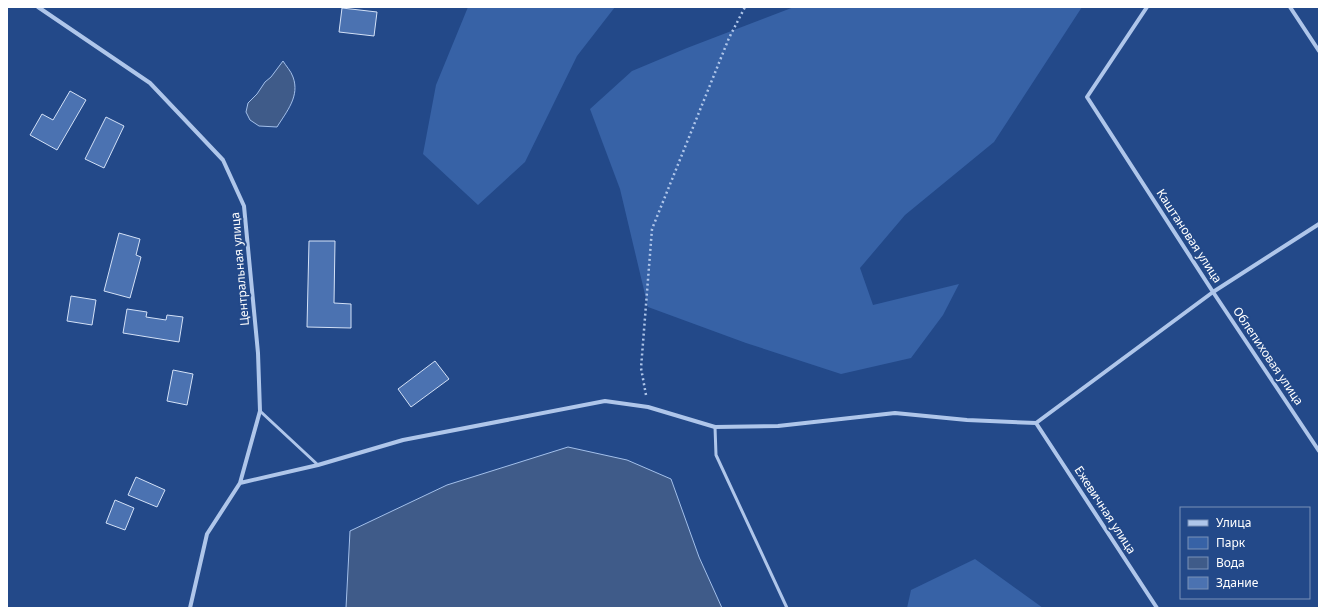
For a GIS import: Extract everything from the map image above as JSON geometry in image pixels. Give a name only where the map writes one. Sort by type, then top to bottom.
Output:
[{"type":"street","name":"Центральная улица","points":[[38,7],[150,83],[223,160],[244,206],[258,354],[260,411],[240,483],[207,534],[190,608]]},
{"type":"street","name":"Каштановая улица","points":[[1036,423],[1214,292],[1087,97],[1147,7]]},
{"type":"street","points":[[1290,7],[1319,50]]},
{"type":"street","points":[[1214,292],[1319,224]]},
{"type":"street","name":"Облепиховая улица","points":[[1214,292],[1319,451]]},
{"type":"street","points":[[240,483],[318,465],[403,440],[605,401],[648,407],[715,427],[778,426],[895,413],[967,420],[1036,423]]},
{"type":"street","name":"Ежевичная улица","points":[[1036,423],[1157,608]]},
{"type":"lane","points":[[260,411],[318,465]]},
{"type":"lane","points":[[715,427],[716,455],[787,608]]},
{"type":"path","points":[[648,407],[641,368],[652,229],[729,38],[745,7]]},
{"type":"green space","points":[[468,7],[615,7],[577,56],[525,162],[478,205],[423,154],[436,85]]},
{"type":"green space","points":[[794,7],[1082,7],[994,142],[905,215],[860,268],[873,305],[959,284],[943,315],[911,358],[841,374],[746,343],[648,307],[620,189],[590,109],[632,71]]},
{"type":"green space","points":[[975,559],[1043,608],[907,608],[911,590]]},
{"type":"water","points":[[283,61],[290,71],[295,84],[294,97],[277,127],[259,126],[250,120],[246,112],[248,103]]},
{"type":"water","points":[[568,447],[627,460],[671,479],[699,557],[722,608],[346,608],[350,531],[447,485]]},
{"type":"building","points":[[342,8],[377,12],[374,36],[339,32]]},
{"type":"building","points":[[70,91],[86,100],[57,150],[30,135],[42,114],[53,120]]},
{"type":"building","points":[[106,117],[124,126],[104,168],[85,159]]},
{"type":"building","points":[[119,233],[140,239],[136,255],[141,257],[130,298],[104,291]]},
{"type":"building","points":[[309,241],[335,241],[334,303],[351,304],[351,328],[307,327]]},
{"type":"building","points":[[71,296],[96,300],[92,325],[67,321]]},
{"type":"building","points":[[127,309],[147,312],[146,317],[166,320],[167,315],[183,317],[179,342],[123,333]]},
{"type":"building","points":[[435,361],[449,379],[411,407],[398,389]]},
{"type":"building","points":[[173,370],[193,374],[187,405],[167,401]]},
{"type":"building","points":[[136,477],[165,490],[157,507],[128,495]]},
{"type":"building","points":[[115,500],[134,508],[125,530],[106,523]]}]
